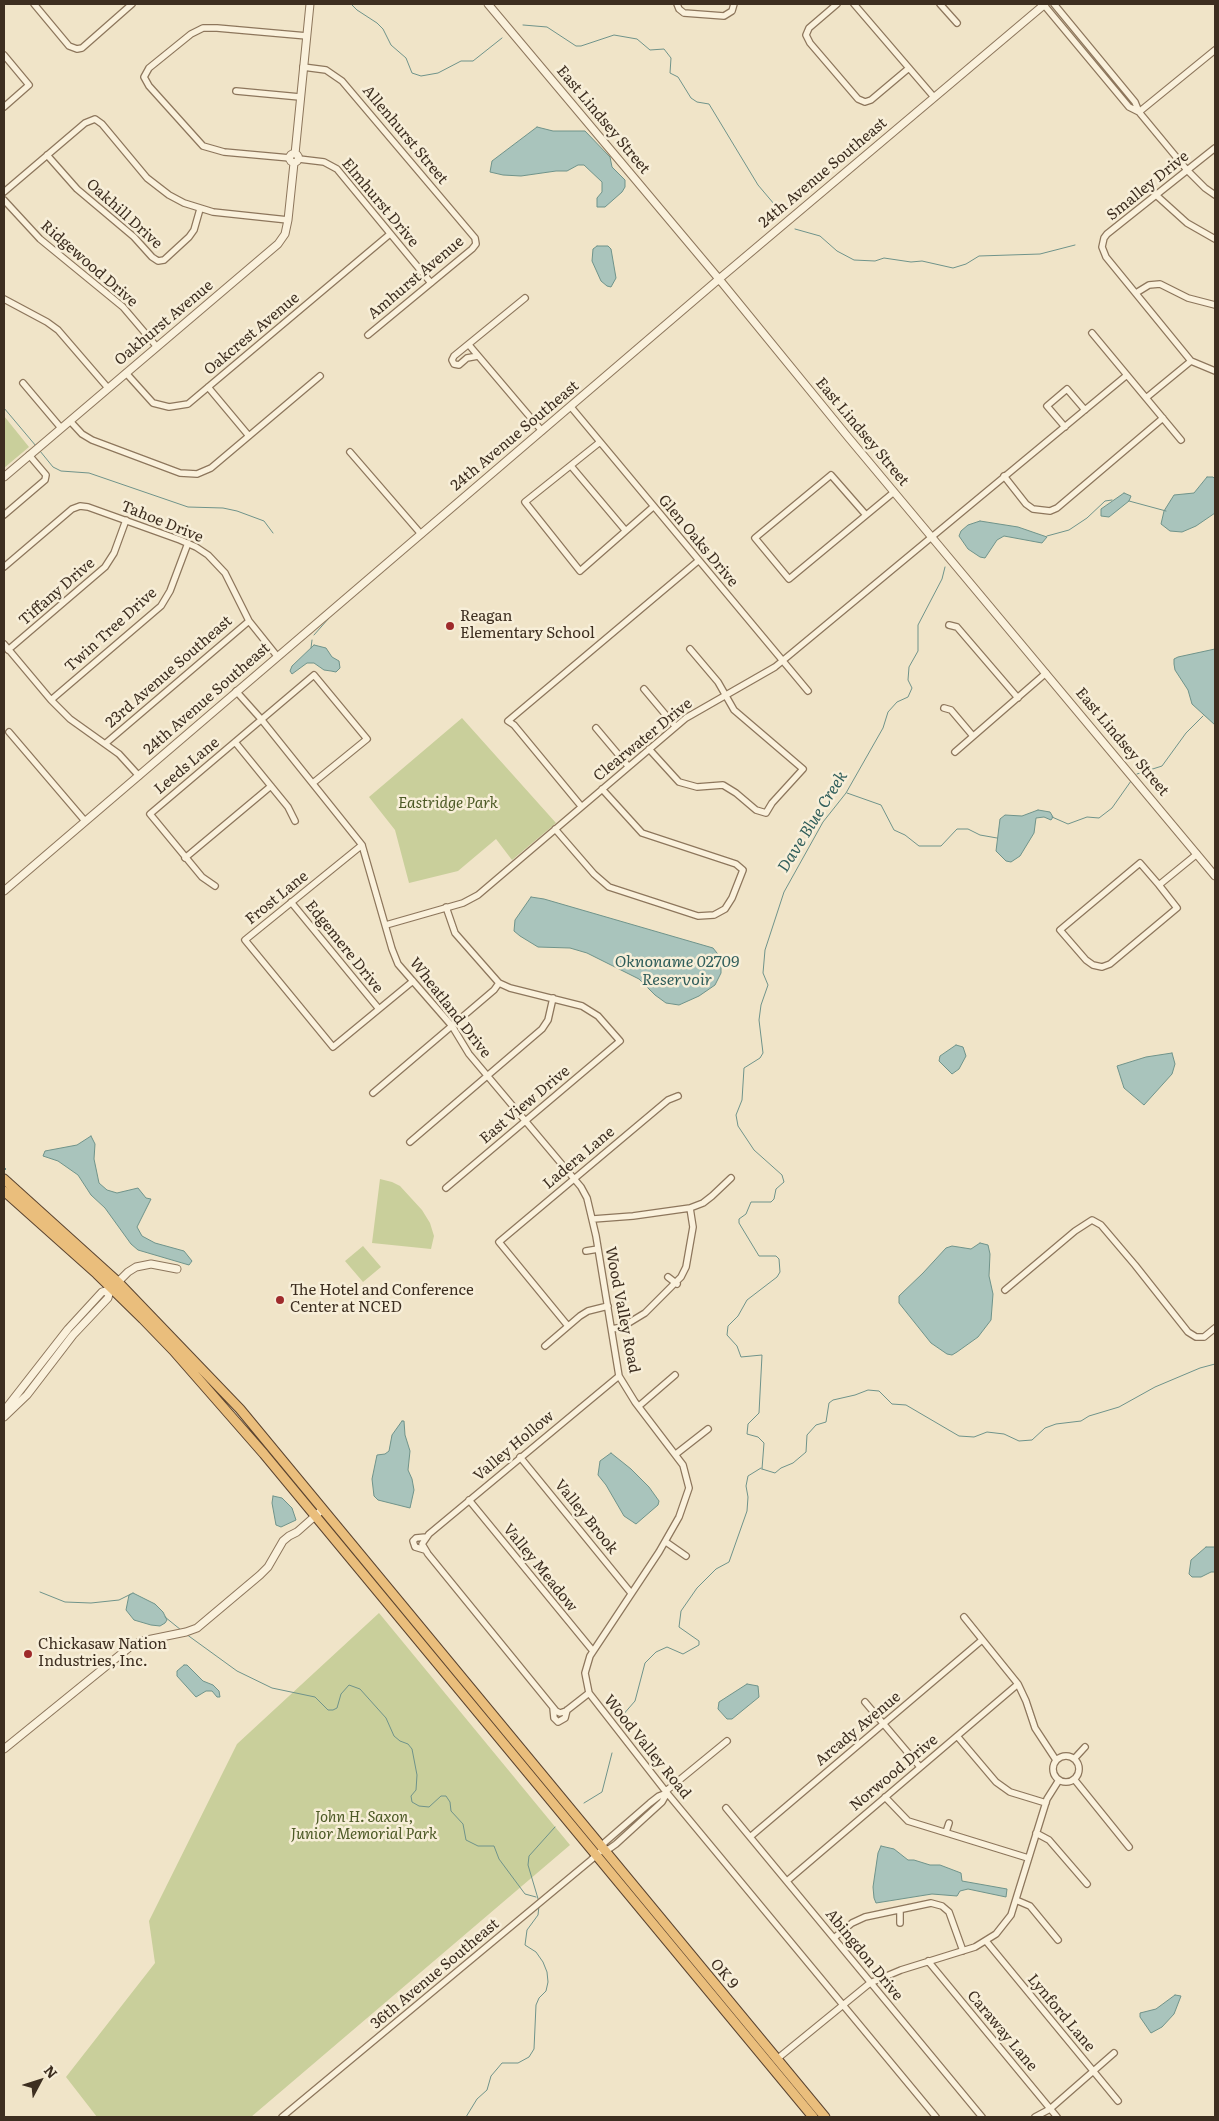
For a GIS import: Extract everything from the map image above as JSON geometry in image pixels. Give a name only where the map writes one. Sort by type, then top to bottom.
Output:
[{"type":"highway","name":"OK 9","points":[[4,1179],[240,1409],[323,1508],[813,2117]]},
{"type":"highway","name":"OK 9","points":[[4,1191],[113,1287],[173,1350],[264,1454],[825,2117]]},
{"type":"street","points":[[34,4],[69,46],[77,49],[82,48],[132,4]]},
{"type":"street","name":"Oakhurst Avenue","points":[[4,477],[274,248],[285,234],[310,4]]},
{"type":"street","name":"East Lindsey Street","points":[[488,4],[1215,876]]},
{"type":"street","points":[[677,4],[684,13],[724,16],[732,11],[734,4]]},
{"type":"street","points":[[837,4],[807,30],[808,40],[858,99],[866,102],[871,100],[909,68]]},
{"type":"street","points":[[854,4],[933,96]]},
{"type":"street","points":[[940,4],[957,23]]},
{"type":"street","points":[[1045,4],[1129,107],[1139,112]]},
{"type":"street","name":"24th Avenue Southeast","points":[[4,891],[933,96],[1045,4]]},
{"type":"street","points":[[1054,4],[1135,102],[1139,112],[1187,170],[1215,195]]},
{"type":"street","name":"Elmhurst Drive","points":[[307,36],[203,28],[191,34],[149,68],[145,73],[145,80],[203,146],[224,152],[294,158],[324,162],[334,166],[431,283]]},
{"type":"street","points":[[1139,112],[1215,50]]},
{"type":"street","points":[[4,55],[29,85],[4,106]]},
{"type":"street","name":"Allenhurst Street","points":[[303,67],[326,70],[336,75],[475,238]]},
{"type":"street","points":[[236,91],[300,97]]},
{"type":"street","points":[[4,192],[92,119],[98,120],[154,184],[169,195],[200,209],[288,220]]},
{"type":"street","name":"Smalley Drive","points":[[1136,293],[1106,257],[1102,247],[1104,238],[1215,148]]},
{"type":"street","name":"Oakhill Drive","points":[[47,155],[83,194],[134,236],[152,257],[158,261],[164,260],[189,237],[194,230],[200,209]]},
{"type":"street","points":[[1156,195],[1187,223],[1215,239]]},
{"type":"street","name":"Ridgewood Drive","points":[[4,200],[40,239],[123,307],[157,347]]},
{"type":"street","name":"Oakcrest Avenue","points":[[126,373],[148,399],[164,406],[184,406],[390,234]]},
{"type":"street","name":"Amhurst Avenue","points":[[368,335],[472,249],[476,244],[475,238]]},
{"type":"street","points":[[1215,306],[1188,298],[1160,284],[1149,285],[1136,293],[1191,360],[1215,371]]},
{"type":"street","points":[[478,356],[467,358],[459,366],[452,362],[454,356],[525,298]]},
{"type":"street","points":[[4,299],[58,330],[108,388]]},
{"type":"street","points":[[1092,333],[1181,440]]},
{"type":"street","points":[[468,345],[542,431]]},
{"type":"street","points":[[1146,398],[1191,360]]},
{"type":"street","name":"Clearwater Drive","points":[[386,925],[468,901],[478,895],[675,726],[690,715],[768,672],[783,661],[1127,375]]},
{"type":"street","points":[[70,421],[82,434],[92,440],[185,474],[202,472],[211,468],[320,376]]},
{"type":"street","points":[[23,383],[61,428]]},
{"type":"street","points":[[208,387],[249,436]]},
{"type":"street","points":[[1065,427],[1047,406],[1067,389],[1085,410]]},
{"type":"street","name":"Glen Oaks Drive","points":[[571,407],[808,691]]},
{"type":"street","points":[[1004,476],[1033,509],[1050,511],[1057,508],[1163,418]]},
{"type":"street","points":[[600,442],[525,502],[580,571],[653,507]]},
{"type":"street","points":[[350,452],[421,534]]},
{"type":"street","points":[[4,516],[45,480],[46,475],[29,455]]},
{"type":"street","points":[[571,466],[625,530]]},
{"type":"street","points":[[866,516],[831,474],[755,538],[789,579],[866,516],[894,492]]},
{"type":"street","name":"Tahoe Drive","points":[[4,567],[74,507],[88,507],[188,543],[208,555],[221,568],[249,621],[277,656]]},
{"type":"street","name":"Tiffany Drive","points":[[8,650],[105,567],[114,554],[126,520]]},
{"type":"street","name":"Twin Tree Drive","points":[[52,700],[161,606],[170,591],[188,543]]},
{"type":"street","points":[[581,806],[514,725],[508,721],[698,561]]},
{"type":"street","name":"23rd Avenue Southeast","points":[[106,744],[249,621]]},
{"type":"street","points":[[949,625],[957,627],[1018,698]]},
{"type":"street","points":[[4,644],[70,719],[119,754],[138,776]]},
{"type":"street","points":[[649,749],[679,782],[696,788],[723,786],[736,793],[756,810],[766,813],[772,803],[803,769],[734,710],[715,678],[690,649]]},
{"type":"street","points":[[955,752],[1046,673]]},
{"type":"street","name":"Leeds Lane","points":[[215,886],[202,877],[150,814],[314,675],[367,740],[314,783]]},
{"type":"street","points":[[644,689],[675,726]]},
{"type":"street","name":"Wheatland Drive","points":[[236,691],[314,783],[362,845],[396,958],[452,1026],[469,1054],[575,1178]]},
{"type":"street","points":[[944,708],[951,710],[973,736]]},
{"type":"street","points":[[596,728],[628,766]]},
{"type":"street","points":[[9,732],[85,821]]},
{"type":"street","points":[[236,742],[288,807],[295,822]]},
{"type":"street","points":[[185,858],[272,786]]},
{"type":"street","points":[[555,829],[594,874],[609,887],[698,916],[714,915],[725,909],[732,898],[743,870],[736,864],[642,833],[602,789]]},
{"type":"street","name":"Frost Lane","points":[[362,845],[245,940],[333,1047],[378,1009]]},
{"type":"street","points":[[1159,885],[1197,854]]},
{"type":"street","points":[[1140,863],[1159,885],[1177,908],[1110,964],[1102,966],[1086,960],[1060,930],[1140,863]]},
{"type":"street","name":"Edgemere Drive","points":[[291,902],[378,1009]]},
{"type":"street","points":[[410,1142],[542,1030],[548,1020],[553,998],[510,988],[499,983],[487,972],[455,933],[446,907]]},
{"type":"street","points":[[378,1009],[413,980]]},
{"type":"street","points":[[373,1093],[494,990],[499,983]]},
{"type":"street","name":"East View Drive","points":[[446,1188],[620,1041],[593,1012],[582,1006],[553,998]]},
{"type":"street","name":"Ladera Lane","points":[[568,1326],[499,1242],[668,1100],[678,1096]]},
{"type":"street","name":"Wood Valley Road","points":[[575,1178],[587,1198],[592,1219],[620,1376],[639,1406],[683,1465],[688,1488],[680,1517],[666,1542],[587,1661],[585,1673],[589,1693],[667,1792],[936,2117]]},
{"type":"street","points":[[592,1219],[634,1216],[690,1208],[703,1203],[731,1178]]},
{"type":"street","points":[[612,1329],[622,1327],[645,1313],[677,1284],[686,1267],[692,1232],[693,1216],[690,1208]]},
{"type":"street","points":[[1005,1290],[1075,1231],[1092,1220],[1101,1225],[1188,1332],[1204,1337],[1215,1328]]},
{"type":"street","points":[[586,1251],[598,1248]]},
{"type":"street","points":[[4,1417],[27,1395],[74,1335],[108,1298],[113,1287],[128,1272],[144,1265],[158,1264],[177,1269]]},
{"type":"street","points":[[668,1277],[677,1284]]},
{"type":"street","points":[[4,1411],[14,1401],[68,1329],[102,1292],[113,1287]]},
{"type":"street","points":[[544,1346],[588,1311],[608,1306]]},
{"type":"street","points":[[639,1406],[675,1375]]},
{"type":"street","name":"Valley Hollow","points":[[589,1693],[567,1710],[564,1720],[558,1722],[554,1718],[553,1708],[425,1550],[415,1547],[413,1541],[416,1538],[426,1537],[520,1457],[620,1376]]},
{"type":"street","points":[[676,1454],[708,1429]]},
{"type":"street","name":"Valley Brook","points":[[520,1457],[632,1593]]},
{"type":"street","name":"Valley Meadow","points":[[469,1500],[593,1650]]},
{"type":"street","points":[[4,1749],[131,1646],[142,1641],[189,1632],[198,1628],[260,1575],[268,1567],[283,1541],[297,1532],[323,1508]]},
{"type":"street","points":[[425,1550],[422,1544],[426,1537]]},
{"type":"street","points":[[666,1542],[686,1556]]},
{"type":"street","points":[[964,1617],[1018,1684],[1035,1728],[1056,1760]]},
{"type":"street","name":"Arcady Avenue","points":[[750,1837],[982,1640]]},
{"type":"street","name":"Norwood Drive","points":[[787,1881],[1018,1684]]},
{"type":"street","points":[[865,1702],[920,1767]]},
{"type":"street","points":[[553,1708],[560,1713],[567,1710]]},
{"type":"street","points":[[957,1736],[996,1782],[1010,1792],[1046,1803]]},
{"type":"street","name":"36th Avenue Southeast","points":[[282,2117],[556,1890],[600,1852],[604,1843],[726,1741]]},
{"type":"street","points":[[1074,1759],[1085,1747]]},
{"type":"street","points":[[1063,1756],[1074,1759],[1079,1768],[1074,1779],[1067,1782],[1059,1780],[1053,1771],[1056,1760],[1063,1756]]},
{"type":"street","points":[[1074,1779],[1129,1846]]},
{"type":"street","points":[[777,2059],[870,1983],[928,1961],[963,1951],[986,1941],[1005,1924],[1016,1900],[1046,1803],[1059,1780]]},
{"type":"street","points":[[885,1797],[908,1821],[1028,1858]]},
{"type":"street","name":"Abingdon Drive","points":[[726,1808],[982,2117]]},
{"type":"street","points":[[946,1832],[949,1823]]},
{"type":"street","points":[[1036,1833],[1049,1840],[1086,1884]]},
{"type":"street","points":[[1016,1900],[1030,1906],[1058,1940]]},
{"type":"street","points":[[834,1938],[852,1923],[865,1917],[931,1903],[942,1906],[949,1912],[963,1951]]},
{"type":"street","points":[[900,1911],[900,1923]]},
{"type":"street","name":"Lynford Lane","points":[[986,1941],[1118,2101]]},
{"type":"street","name":"Caraway Lane","points":[[928,1961],[1057,2117]]},
{"type":"street","points":[[1035,2117],[1050,2108],[1114,2053]]},
{"type":"green space","points":[[4,416],[29,447],[4,468]]},
{"type":"green space","name":"Eastridge Park","points":[[462,718],[556,823],[512,860],[496,839],[458,871],[409,883],[395,830],[369,797]]},
{"type":"green space","points":[[380,1179],[400,1186],[422,1210],[430,1223],[434,1236],[431,1249],[372,1243]]},
{"type":"green space","points":[[363,1246],[381,1267],[363,1282],[345,1261]]},
{"type":"green space","name":"John H. Saxon, Junior Memorial Park","points":[[379,1613],[570,1845],[251,2117],[97,2117],[66,2077],[155,1963],[149,1921],[237,1744]]},
{"type":"water","points":[[537,127],[553,131],[585,131],[610,157],[612,167],[625,180],[625,187],[622,192],[605,207],[597,207],[597,198],[602,192],[602,182],[584,165],[578,165],[567,171],[521,176],[490,172],[492,161]]},
{"type":"water","points":[[597,246],[608,246],[611,249],[616,278],[611,287],[601,281],[592,261],[593,249]]},
{"type":"water","points":[[1207,477],[1215,479],[1215,513],[1196,526],[1182,532],[1170,531],[1161,524],[1164,511],[1174,495],[1194,493]]},
{"type":"water","points":[[1124,493],[1131,496],[1129,501],[1109,517],[1101,516],[1101,509]]},
{"type":"water","points":[[980,521],[1018,527],[1047,537],[1042,543],[1004,536],[997,540],[985,558],[980,557],[968,549],[959,536],[961,531],[968,525]]},
{"type":"water","points":[[314,645],[326,648],[332,657],[339,661],[340,668],[336,672],[324,670],[314,663],[307,663],[292,674],[290,671],[292,666]]},
{"type":"water","points":[[1215,649],[1215,725],[1192,704],[1188,690],[1175,670],[1174,659]]},
{"type":"water","points":[[1038,810],[1050,812],[1053,817],[1051,820],[1044,817],[1036,818],[1034,833],[1020,856],[1011,862],[1006,861],[996,851],[1000,819],[1005,815],[1022,816]]},
{"type":"water","name":"Oknoname 02709 Reservoir","points":[[531,897],[544,899],[713,948],[721,958],[721,973],[715,985],[699,996],[679,1005],[666,1003],[639,979],[587,953],[570,948],[538,947],[520,936],[514,931],[515,920]]},
{"type":"water","points":[[956,1045],[963,1047],[966,1056],[959,1069],[952,1074],[939,1061],[940,1056]]},
{"type":"water","points":[[1172,1053],[1175,1064],[1172,1074],[1144,1105],[1124,1088],[1117,1066],[1146,1057]]},
{"type":"water","points":[[91,1136],[95,1144],[94,1159],[99,1183],[107,1190],[117,1193],[138,1188],[146,1198],[151,1199],[137,1227],[142,1236],[155,1243],[184,1251],[192,1261],[189,1265],[138,1250],[131,1244],[105,1208],[91,1195],[78,1175],[58,1161],[43,1156],[45,1151],[77,1145]]},
{"type":"water","points":[[980,1243],[988,1245],[990,1254],[989,1276],[993,1294],[991,1320],[978,1337],[952,1355],[947,1354],[931,1343],[899,1303],[899,1296],[946,1248],[952,1246],[971,1249]]},
{"type":"water","points":[[402,1421],[404,1421],[405,1435],[410,1451],[408,1470],[414,1490],[410,1508],[378,1500],[374,1496],[372,1479],[377,1455],[385,1454],[389,1451],[392,1435]]},
{"type":"water","points":[[611,1453],[649,1487],[659,1501],[658,1505],[636,1524],[624,1516],[598,1475],[600,1461]]},
{"type":"water","points":[[273,1496],[282,1498],[292,1508],[296,1520],[281,1527],[276,1525],[272,1503]]},
{"type":"water","points":[[1206,1547],[1215,1547],[1215,1572],[1201,1577],[1192,1577],[1189,1574],[1191,1560]]},
{"type":"water","points":[[133,1593],[155,1604],[163,1612],[167,1620],[165,1623],[160,1626],[134,1620],[126,1610],[129,1595]]},
{"type":"water","points":[[184,1665],[187,1665],[203,1681],[213,1685],[219,1691],[220,1697],[217,1697],[212,1691],[206,1691],[196,1697],[177,1676],[177,1671]]},
{"type":"water","points":[[747,1684],[758,1686],[759,1697],[732,1719],[727,1719],[718,1709],[719,1702]]},
{"type":"water","points":[[881,1846],[894,1849],[908,1860],[930,1865],[940,1865],[961,1873],[962,1881],[1007,1889],[1006,1897],[968,1889],[960,1891],[957,1896],[932,1894],[876,1903],[873,1887],[878,1853]]},
{"type":"water","points":[[1175,1995],[1181,1996],[1174,2014],[1162,2027],[1151,2033],[1140,2017],[1140,2013],[1156,2009]]},
{"type":"waterway","points":[[351,4],[383,29],[391,45],[406,58],[412,73],[421,76],[438,73],[461,61],[473,61],[502,38]]},
{"type":"waterway","points":[[523,25],[547,27],[576,46],[614,35],[637,39],[650,50],[664,49],[671,58],[670,73],[678,77],[691,98],[697,102],[709,104],[758,185],[780,211]]},
{"type":"waterway","points":[[795,229],[820,236],[837,251],[854,260],[875,261],[884,258],[911,262],[922,261],[953,268],[966,264],[979,256],[1040,254],[1075,245]]},
{"type":"waterway","points":[[4,408],[36,446]]},
{"type":"waterway","points":[[40,451],[53,467],[61,471],[89,473],[188,507],[223,508],[237,511],[264,521],[273,533]]},
{"type":"waterway","name":"Dave Blue Creek","points":[[1047,536],[1069,530],[1087,518],[1105,501],[1112,500]]},
{"type":"waterway","name":"Dave Blue Creek","points":[[1129,501],[1166,511]]},
{"type":"waterway","name":"Dave Blue Creek","points":[[762,1469],[764,1443],[758,1437],[747,1434],[748,1424],[759,1413],[762,1355],[741,1357],[737,1346],[727,1335],[728,1326],[738,1316],[747,1300],[777,1277],[780,1272],[779,1259],[776,1256],[759,1256],[739,1223],[739,1219],[746,1214],[751,1202],[771,1202],[774,1199],[776,1189],[784,1182],[782,1175],[754,1150],[738,1126],[736,1115],[742,1100],[744,1068],[760,1058],[763,1053],[759,1020],[761,1005],[768,985],[763,973],[765,950],[784,892],[823,822],[846,793],[883,728],[888,712],[897,702],[908,697],[912,688],[908,680],[909,667],[918,651],[918,625],[942,579],[945,567]]},
{"type":"waterway","points":[[314,635],[329,618]]},
{"type":"waterway","points":[[311,648],[312,640]]},
{"type":"waterway","points":[[1137,774],[1162,766],[1186,733],[1203,716]]},
{"type":"waterway","points":[[1052,817],[1068,824],[1087,817],[1099,818],[1112,808],[1131,781]]},
{"type":"waterway","points":[[847,793],[881,805],[894,830],[905,835],[919,846],[941,846],[957,829],[968,829],[980,835],[997,838]]},
{"type":"waterway","points":[[4,1167],[6,1169],[4,1171]]},
{"type":"waterway","points":[[762,1469],[775,1473],[793,1463],[806,1452],[807,1435],[816,1425],[826,1422],[829,1403],[833,1400],[868,1390],[879,1391],[892,1404],[906,1405],[959,1436],[974,1437],[987,1432],[1004,1434],[1019,1441],[1032,1440],[1045,1428],[1056,1424],[1081,1421],[1089,1416],[1119,1407],[1155,1387],[1200,1368],[1215,1364]]},
{"type":"waterway","name":"Dave Blue Creek","points":[[622,1716],[635,1701],[645,1663],[656,1652],[667,1647],[683,1654],[699,1645],[699,1641],[679,1627],[681,1611],[697,1588],[716,1569],[729,1562],[747,1511],[748,1497],[746,1486],[748,1476],[761,1468]]},
{"type":"waterway","points":[[40,1592],[65,1602],[91,1603],[119,1600],[131,1594]]},
{"type":"waterway","points":[[165,1617],[181,1630]]},
{"type":"waterway","points":[[186,1634],[237,1671],[272,1688],[315,1697],[328,1710],[337,1708],[341,1694],[349,1685],[360,1689],[386,1718],[394,1736],[408,1744],[412,1749],[417,1775],[416,1790],[411,1796],[412,1802],[419,1806],[429,1807],[441,1796],[446,1796],[450,1802],[451,1811],[463,1824],[466,1840],[478,1846],[494,1846],[499,1859],[525,1894],[536,1897]]},
{"type":"waterway","name":"Dave Blue Creek","points":[[584,1803],[602,1792],[612,1753]]},
{"type":"waterway","name":"Dave Blue Creek","points":[[539,1902],[528,1865],[529,1856],[555,1827]]},
{"type":"waterway","name":"Dave Blue Creek","points":[[466,2117],[477,2099],[487,2090],[491,2076],[502,2063],[518,2063],[529,2057],[534,2049],[536,2005],[539,1998],[546,1991],[548,1982],[543,1962],[536,1952],[525,1945],[527,1930],[538,1915],[539,1906]]},
{"type":"place","name":"Reagan Elementary School","points":[[450,626]]},
{"type":"place","name":"The Hotel and Conference Center at NCED","points":[[280,1300]]},
{"type":"place","name":"Chickasaw Nation Industries, Inc.","points":[[28,1654]]}]
